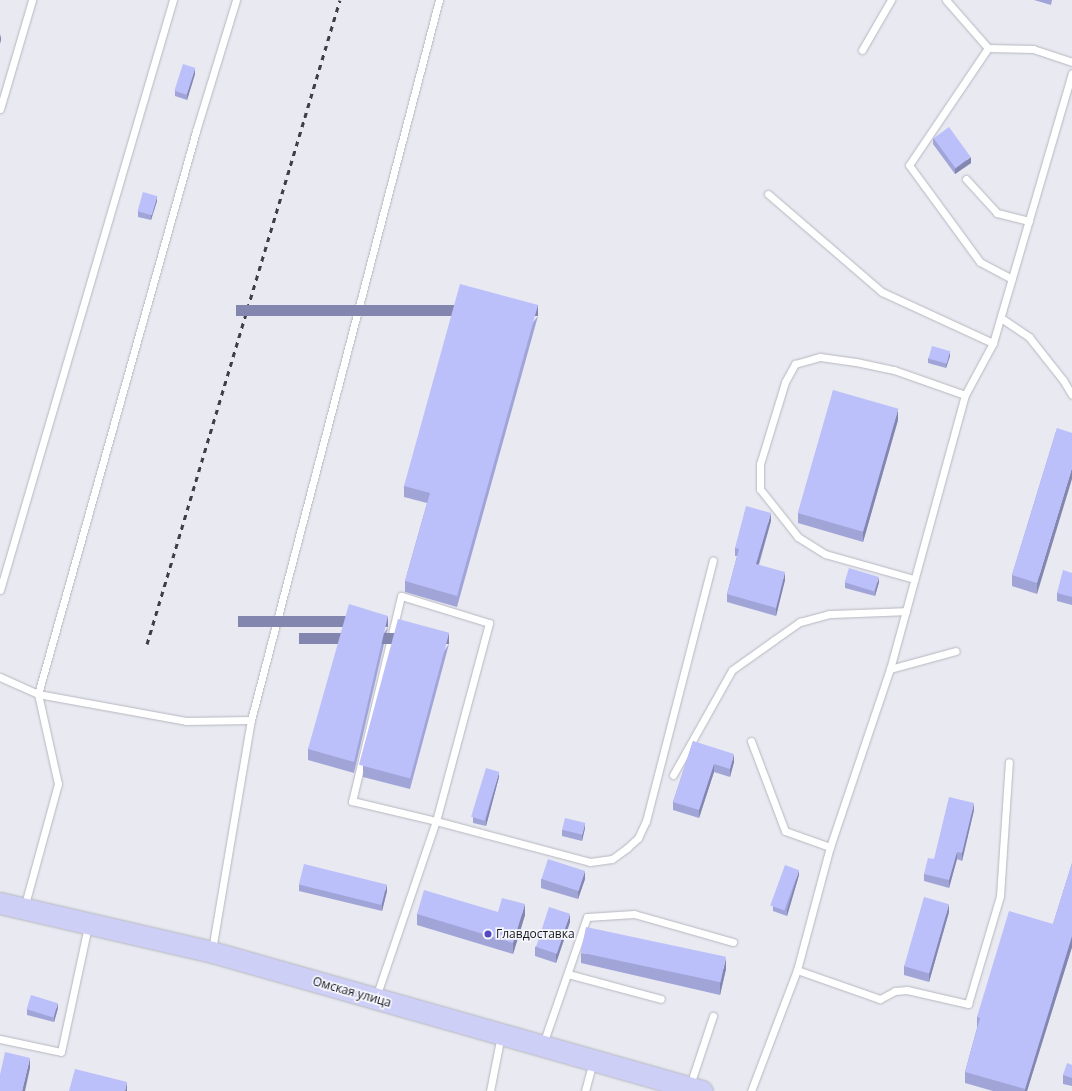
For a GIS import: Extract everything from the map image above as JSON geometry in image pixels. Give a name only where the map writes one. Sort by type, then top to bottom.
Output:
[{"type":"main road","name":"Омская улица","points":[[0,903],[212,952],[696,1089]]},
{"type":"lane","points":[[0,109],[32,0]]},
{"type":"lane","points":[[0,590],[173,0]]},
{"type":"lane","points":[[24,908],[58,784],[38,694],[196,131],[236,0]]},
{"type":"lane","points":[[212,952],[251,720],[439,0]]},
{"type":"lane","points":[[862,50],[891,0]]},
{"type":"lane","points":[[946,0],[988,48],[1033,49],[1072,62]]},
{"type":"lane","points":[[988,48],[909,165],[980,262],[1012,279]]},
{"type":"lane","points":[[751,1091],[797,970],[830,847],[890,669],[965,395],[993,343],[1072,73]]},
{"type":"lane","points":[[966,179],[997,213],[1029,221]]},
{"type":"lane","points":[[768,194],[882,292],[993,343]]},
{"type":"lane","points":[[1001,318],[1029,337],[1063,380],[1072,396]]},
{"type":"lane","points":[[914,579],[825,554],[798,537],[760,489],[760,464],[785,382],[795,364],[820,357],[856,362],[894,370],[965,395]]},
{"type":"lane","points":[[375,999],[436,821],[489,623],[401,596],[352,801],[436,821],[590,862],[612,859],[628,848],[638,838],[646,820],[714,560]]},
{"type":"lane","points":[[673,775],[732,670],[780,636],[800,622],[829,614],[906,611]]},
{"type":"lane","points":[[890,669],[956,651]]},
{"type":"lane","points":[[0,677],[38,694],[186,721],[251,720]]},
{"type":"lane","points":[[751,741],[785,831],[830,847]]},
{"type":"lane","points":[[797,970],[880,999],[895,992],[907,990],[968,1004],[1000,896],[1010,762]]},
{"type":"lane","points":[[542,1046],[587,918],[634,914],[733,942]]},
{"type":"lane","points":[[0,1039],[61,1052],[88,924]]},
{"type":"lane","points":[[568,974],[661,999]]},
{"type":"lane","points":[[696,1089],[713,1016]]},
{"type":"lane","points":[[490,1091],[502,1035]]},
{"type":"lane","points":[[585,1091],[594,1061]]},
{"type":"building","points":[[183,64],[195,68],[187,95],[174,91]]},
{"type":"building","points":[[949,127],[971,157],[955,168],[934,138]]},
{"type":"building","points":[[143,192],[157,196],[152,215],[137,211]]},
{"type":"building","points":[[460,284],[538,305],[457,596],[405,581],[430,493],[404,486]]},
{"type":"building","points":[[932,346],[950,351],[947,364],[928,358]]},
{"type":"building","points":[[833,390],[898,409],[863,532],[798,513]]},
{"type":"building","points":[[1057,428],[1072,433],[1072,468],[1037,583],[1012,575]]},
{"type":"building","points":[[746,506],[771,513],[756,564],[785,572],[776,608],[727,594],[739,549],[735,548]]},
{"type":"building","points":[[849,568],[879,577],[874,591],[845,582]]},
{"type":"building","points":[[1063,570],[1072,573],[1072,597],[1057,593]]},
{"type":"building","points":[[349,604],[388,616],[354,762],[308,749]]},
{"type":"building","points":[[398,619],[449,633],[410,779],[359,765]]},
{"type":"building","points":[[693,741],[734,754],[730,769],[714,764],[699,810],[673,802]]},
{"type":"building","points":[[486,768],[499,772],[484,821],[471,817]]},
{"type":"building","points":[[949,797],[974,803],[962,853],[957,852],[949,880],[924,874],[928,858],[934,859]]},
{"type":"building","points":[[565,818],[585,823],[582,835],[562,830]]},
{"type":"building","points":[[548,859],[585,871],[579,891],[542,879]]},
{"type":"building","points":[[1072,863],[1072,936],[1025,1089],[965,1072],[980,1018],[977,1017],[1009,911],[1053,924]]},
{"type":"building","points":[[304,864],[386,885],[381,905],[299,884]]},
{"type":"building","points":[[785,865],[799,870],[784,911],[770,905]]},
{"type":"building","points":[[424,890],[498,912],[502,898],[525,904],[513,943],[417,914]]},
{"type":"building","points":[[924,897],[949,904],[929,973],[904,966]]},
{"type":"building","points":[[549,907],[570,914],[557,954],[536,947]]},
{"type":"building","points":[[586,927],[726,957],[720,982],[581,952]]},
{"type":"building","points":[[31,995],[58,1003],[53,1018],[27,1009]]},
{"type":"building","points":[[5,1052],[30,1058],[22,1091],[0,1091],[0,1075]]},
{"type":"building","points":[[1067,1063],[1072,1065],[1072,1078],[1063,1075]]},
{"type":"building","points":[[75,1069],[127,1082],[125,1091],[69,1091]]},
{"type":"railway","points":[[147,644],[340,0]]},
{"type":"place","name":"Главдоставка","points":[[488,934]]}]
